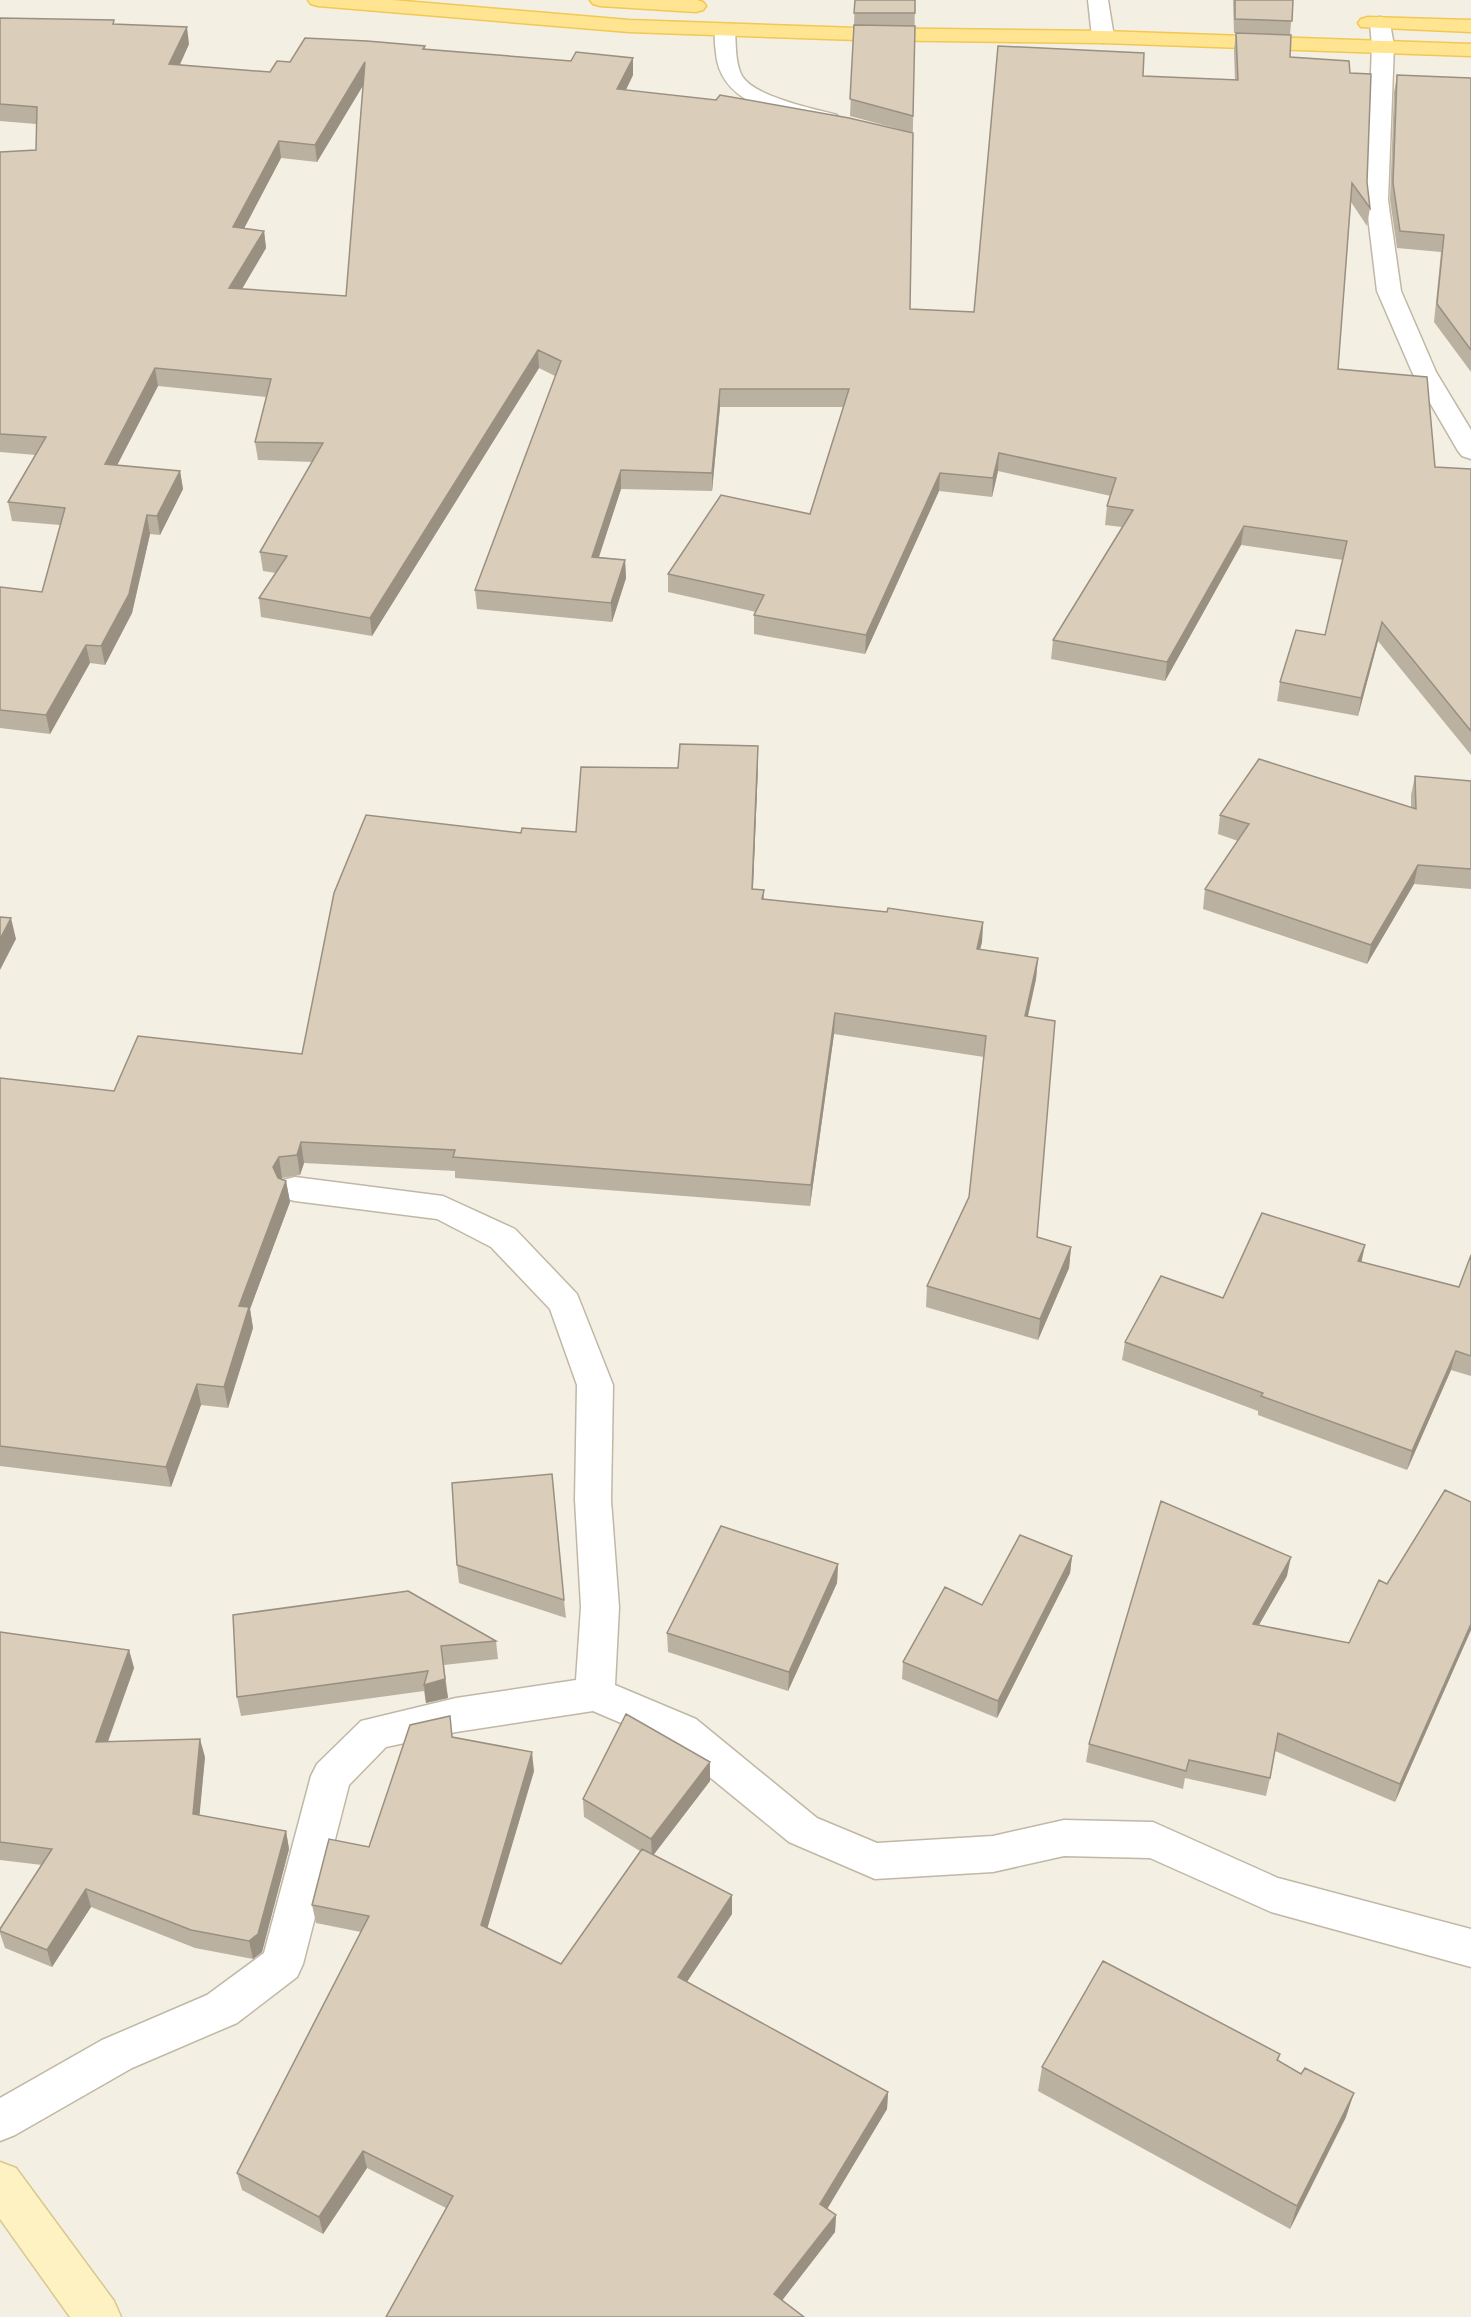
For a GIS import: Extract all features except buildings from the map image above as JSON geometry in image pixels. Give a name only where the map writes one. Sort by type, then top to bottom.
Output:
[{"type":"main road","points":[[318,0],[629,26],[725,30],[1100,18],[1382,34],[1471,50]]},
{"type":"main road","points":[[600,0],[719,7]]},
{"type":"main road","points":[[996,16],[1158,19]]},
{"type":"main road","points":[[1345,22],[1382,34],[1471,26]]},
{"type":"street","points":[[725,30],[732,77],[742,90],[846,125]]},
{"type":"street","points":[[1382,34],[1377,200],[1389,291],[1424,372],[1471,451]]},
{"type":"street","points":[[295,1189],[443,1208],[503,1238],[566,1303],[595,1385],[593,1500],[600,1607],[595,1694]]},
{"type":"street","points":[[0,2121],[117,2054],[222,2009],[282,1964],[331,1776],[375,1733],[456,1715],[595,1694],[682,1731],[804,1830],[874,1861],[993,1854],[1064,1838],[1153,1840],[1271,1894],[1471,1948]]},
{"type":"street","points":[[0,2183],[98,2317]]}]
